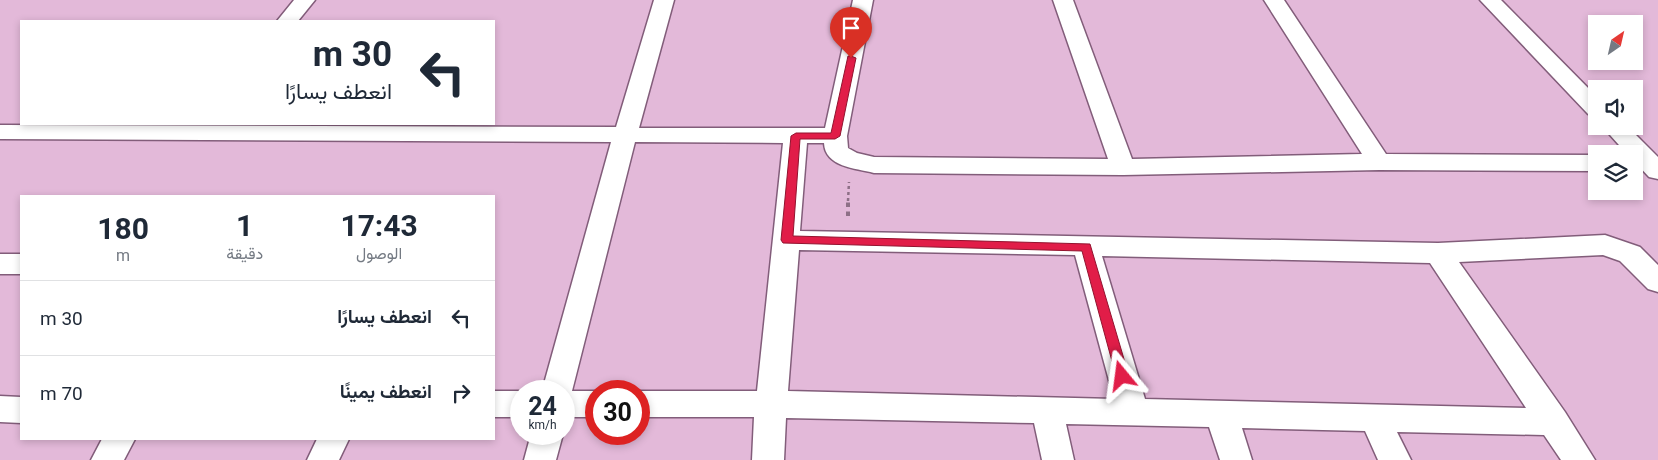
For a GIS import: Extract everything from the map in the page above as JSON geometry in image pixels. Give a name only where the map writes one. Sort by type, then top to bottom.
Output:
[{"type":"street","points":[[288,20],[305,0]]},
{"type":"street","points":[[561,380],[605,205],[664,0]]},
{"type":"street","points":[[863,0],[835,136],[836,152],[849,159],[874,165],[1123,167],[1379,162],[1588,163]]},
{"type":"street","points":[[1063,0],[1123,167]]},
{"type":"street","points":[[1274,0],[1379,162]]},
{"type":"street","points":[[1490,0],[1588,101]]},
{"type":"street","points":[[0,132],[84,128],[334,129],[626,136],[835,136]]},
{"type":"street","points":[[1622,135],[1650,165]]},
{"type":"street","points":[[768,460],[770,404],[796,136]]},
{"type":"street","points":[[787,240],[1438,253],[1605,245],[1630,254],[1658,282]]},
{"type":"street","points":[[1086,246],[1133,412]]},
{"type":"street","points":[[1438,253],[1579,460]]},
{"type":"street","points":[[0,264],[20,264]]},
{"type":"street","points":[[495,404],[510,404]]},
{"type":"street","points":[[650,404],[770,404],[1554,422]]},
{"type":"street","points":[[0,409],[20,410]]},
{"type":"street","points":[[1047,410],[1058,460]]},
{"type":"street","points":[[1221,414],[1236,460]]},
{"type":"street","points":[[1374,418],[1395,460]]},
{"type":"street","points":[[107,460],[118,440]]},
{"type":"street","points":[[323,460],[333,440]]},
{"type":"street","points":[[540,460],[544,445]]},
{"type":"path","points":[[848,242],[849,159]]},
{"type":"route","points":[[851,58],[835,136],[796,136],[787,240],[1086,246],[1122,376]]}]
